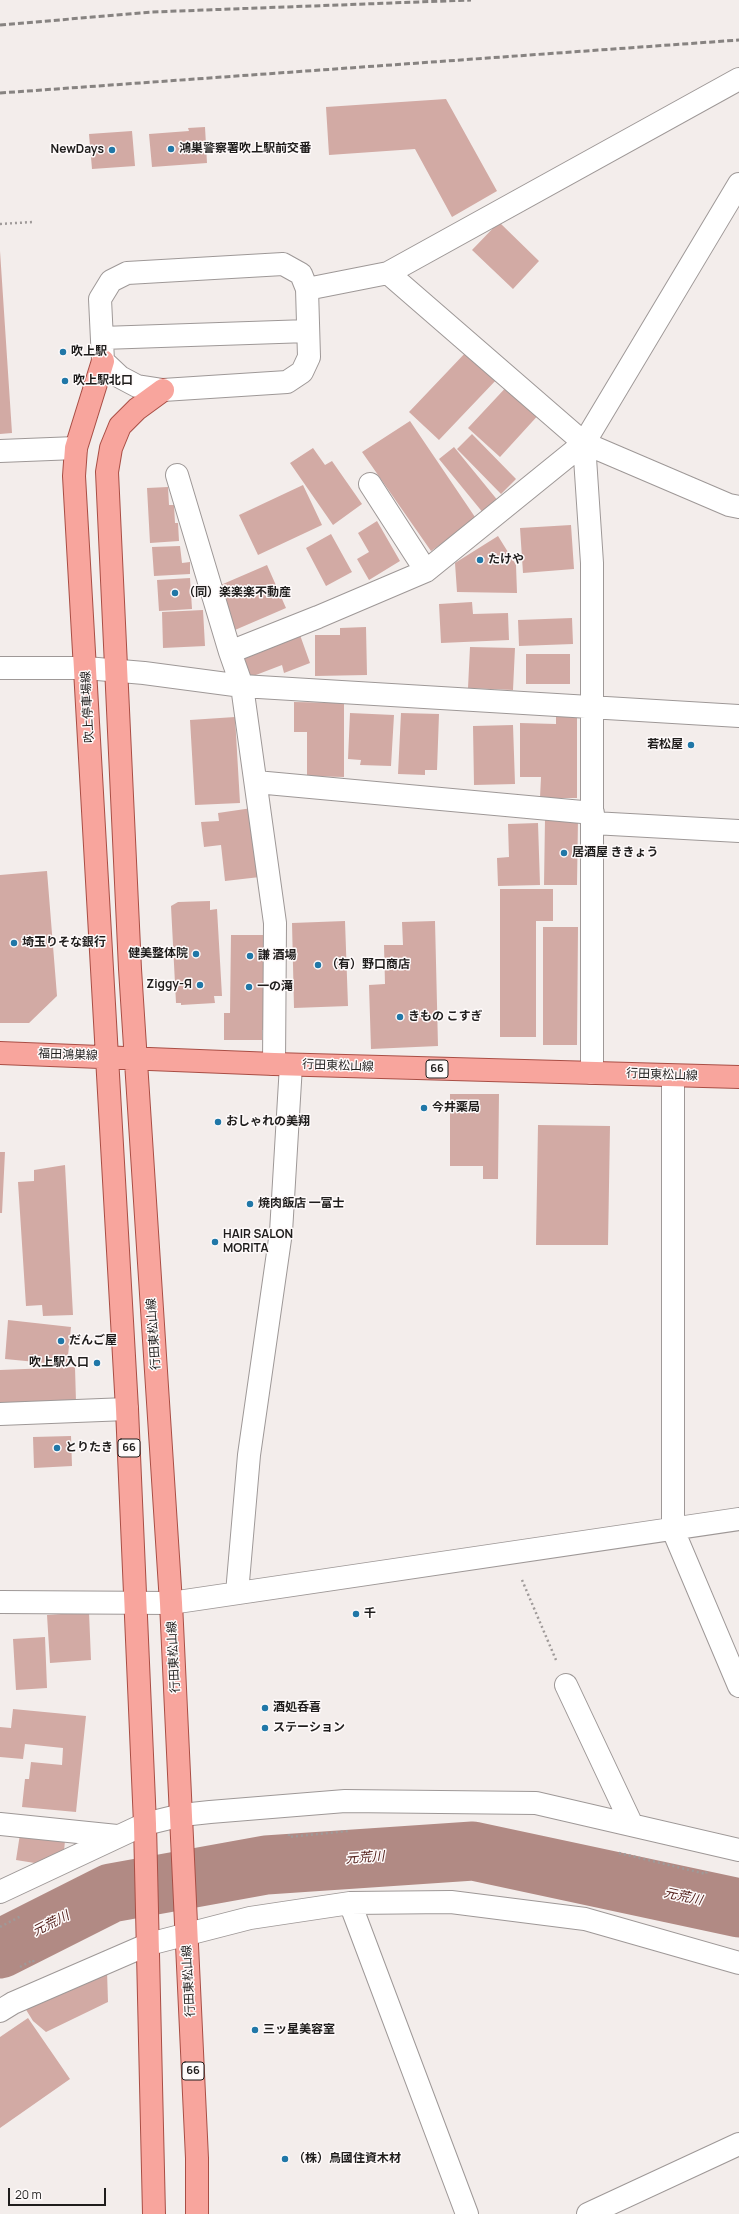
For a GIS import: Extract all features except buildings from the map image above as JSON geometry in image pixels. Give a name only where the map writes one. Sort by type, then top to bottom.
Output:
[{"type":"main road","name":"吹上停車場線","points":[[104,361],[76,448],[74,476],[107,1056]]},
{"type":"main road","points":[[135,1058],[107,472],[111,448],[120,426],[137,409],[163,390]]},
{"type":"main road","name":"福田鴻巣線","points":[[0,1053],[135,1058]]},
{"type":"main road","name":"66","points":[[107,1056],[127,1409],[146,1832],[154,2214]]},
{"type":"main road","name":"行田東松山線","points":[[198,2214],[187,1931],[171,1603],[135,1058],[283,1064],[739,1077]]},
{"type":"street","points":[[307,288],[388,274],[739,79]]},
{"type":"street","points":[[230,652],[318,617],[426,571],[584,443],[739,184]]},
{"type":"street","points":[[283,264],[301,274],[307,288],[309,357],[302,372],[287,382],[163,390],[137,386],[120,377],[104,361],[100,299],[111,282],[127,273],[283,264]]},
{"type":"street","points":[[388,274],[584,443],[729,505],[739,507]]},
{"type":"street","points":[[102,338],[308,331]]},
{"type":"street","points":[[584,443],[592,563],[592,1073]]},
{"type":"street","points":[[0,451],[76,448]]},
{"type":"street","points":[[177,475],[230,652],[242,686],[275,923],[283,1064],[281,1232],[249,1455],[237,1593]]},
{"type":"street","points":[[370,484],[426,571]]},
{"type":"street","points":[[0,668],[57,666],[117,671],[242,686],[739,716]]},
{"type":"street","points":[[256,782],[593,818],[739,831]]},
{"type":"street","points":[[673,1076],[673,1530],[739,1686]]},
{"type":"street","points":[[0,1414],[127,1409]]},
{"type":"street","points":[[0,1602],[171,1603],[673,1530],[739,1519]]},
{"type":"street","points":[[566,1685],[632,1825]]},
{"type":"street","points":[[0,1824],[117,1836],[146,1832],[182,1823],[345,1801],[536,1803],[739,1850]]},
{"type":"street","points":[[0,1892],[117,1836]]},
{"type":"street","points":[[0,2011],[13,2003],[149,1941],[187,1931],[250,1918],[350,1903],[451,1902],[585,1919],[739,1963]]},
{"type":"street","points":[[350,1903],[467,2214]]},
{"type":"street","points":[[588,2214],[739,2144]]},
{"type":"path","points":[[0,224],[32,222]]},
{"type":"path","points":[[510,1553],[566,1685]]},
{"type":"path","points":[[289,1837],[350,1831]]},
{"type":"path","points":[[616,1853],[706,1874]]},
{"type":"path","points":[[0,1927],[28,1912]]},
{"type":"waterway","name":"元荒川","points":[[0,1949],[111,1893],[266,1865],[473,1851],[739,1908]]},
{"type":"railway","points":[[0,25],[152,12],[471,0]]},
{"type":"railway","points":[[0,93],[739,40]]},
{"type":"place","name":"鴻巣警察署吹上駅前交番","points":[[171,149]]},
{"type":"place","name":"NewDays","points":[[112,150]]},
{"type":"place","name":"吹上駅","points":[[63,352]]},
{"type":"place","name":"吹上駅北口","points":[[65,381]]},
{"type":"place","name":"たけや","points":[[480,560]]},
{"type":"place","name":"（同）楽楽楽不動産","points":[[175,593]]},
{"type":"place","name":"若松屋","points":[[691,745]]},
{"type":"place","name":"居酒屋 ききょう","points":[[564,853]]},
{"type":"place","name":"埼玉りそな銀行","points":[[14,943]]},
{"type":"place","name":"健美整体院","points":[[196,954]]},
{"type":"place","name":"謙 酒場","points":[[250,956]]},
{"type":"place","name":"（有）野口商店","points":[[318,965]]},
{"type":"place","name":"Ziggy-Я","points":[[200,985]]},
{"type":"place","name":"一の滝","points":[[249,987]]},
{"type":"place","name":"きもの こすぎ","points":[[400,1017]]},
{"type":"place","name":"今井薬局","points":[[424,1108]]},
{"type":"place","name":"おしゃれの美翔","points":[[218,1122]]},
{"type":"place","name":"焼肉飯店 一富士","points":[[250,1204]]},
{"type":"place","name":"HAIR SALON MORITA","points":[[215,1242]]},
{"type":"place","name":"だんご屋","points":[[61,1341]]},
{"type":"place","name":"吹上駅入口","points":[[97,1363]]},
{"type":"place","name":"とりたき","points":[[57,1448]]},
{"type":"place","name":"千","points":[[356,1614]]},
{"type":"place","name":"酒処呑喜","points":[[265,1708]]},
{"type":"place","name":"ステーション","points":[[265,1728]]},
{"type":"place","name":"三ッ星美容室","points":[[255,2030]]},
{"type":"place","name":"（株）鳥國住資木材","points":[[285,2159]]}]
